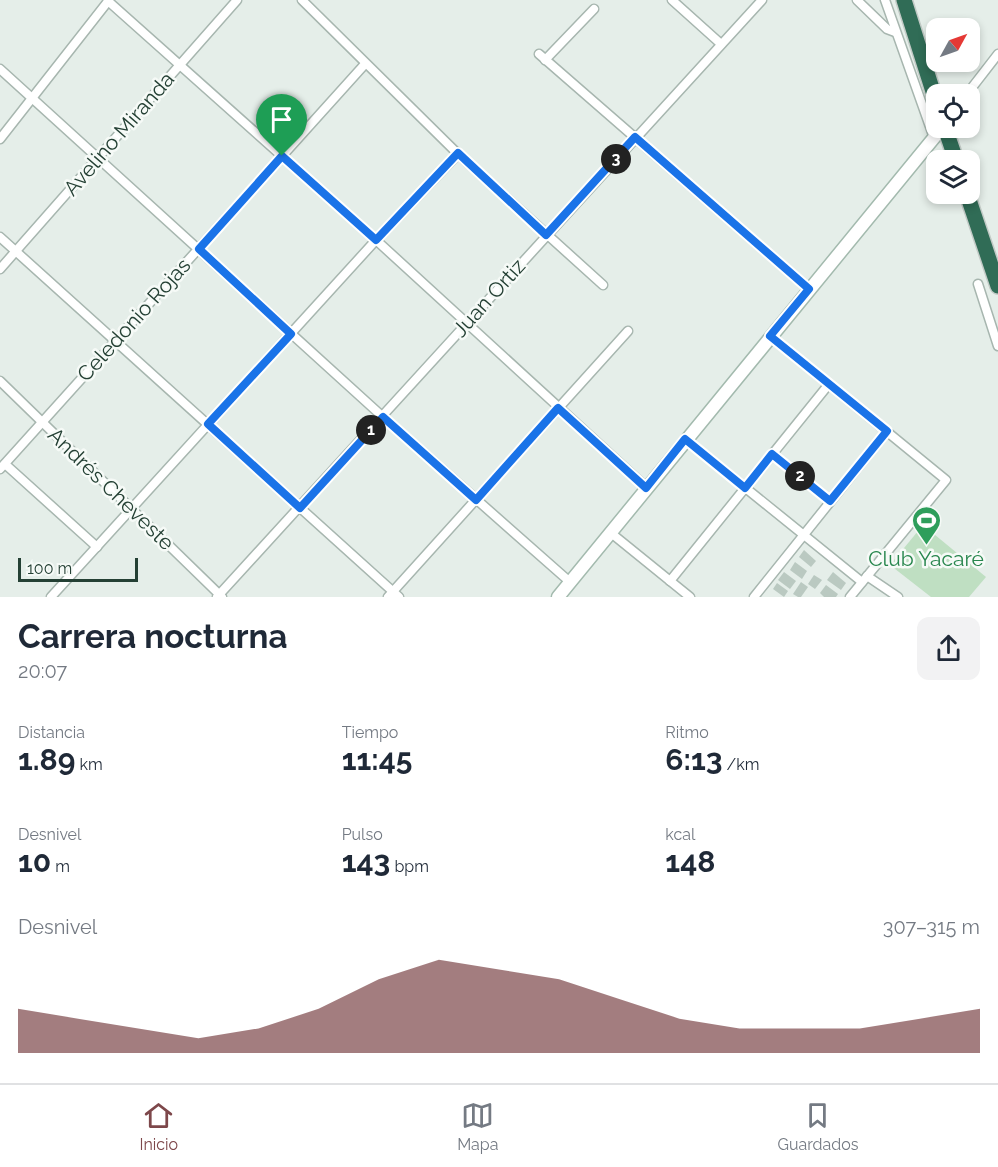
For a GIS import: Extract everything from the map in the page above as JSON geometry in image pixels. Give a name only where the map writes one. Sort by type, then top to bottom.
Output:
[{"type":"highway","points":[[903,0],[930,84]]},
{"type":"highway","points":[[970,204],[998,286]]},
{"type":"street","points":[[0,139],[108,0],[468,323],[646,488]]},
{"type":"street","name":"Avelino Miranda","points":[[0,269],[237,0]]},
{"type":"street","points":[[302,0],[458,153],[603,285]]},
{"type":"street","points":[[672,0],[721,44]]},
{"type":"street","name":"Juan Ortiz","points":[[220,596],[762,0]]},
{"type":"street","points":[[857,0],[887,29],[895,32]]},
{"type":"street","points":[[885,0],[895,32],[926,100]]},
{"type":"street","points":[[594,9],[542,57],[809,289]]},
{"type":"street","points":[[975,84],[998,54]]},
{"type":"street","name":"Celedonio Rojas","points":[[2,466],[365,64]]},
{"type":"street","points":[[0,69],[383,417],[570,582]]},
{"type":"street","points":[[563,596],[570,582],[685,439],[934,138]]},
{"type":"street","points":[[51,597],[458,153]]},
{"type":"street","points":[[0,237],[208,424],[393,595],[628,331]]},
{"type":"street","points":[[978,284],[998,346]]},
{"type":"street","points":[[770,336],[946,480],[850,597]]},
{"type":"street","name":"Andrés Cheveste","points":[[0,381],[220,596]]},
{"type":"street","points":[[670,581],[829,384]]},
{"type":"street","points":[[754,597],[887,431]]},
{"type":"street","points":[[685,439],[803,535],[864,579],[898,597]]},
{"type":"street","points":[[772,454],[830,501]]},
{"type":"street","points":[[2,466],[98,547]]},
{"type":"street","points":[[611,533],[690,597]]},
{"type":"green space","name":"Club Yacaré","points":[[923,525],[986,577],[969,597],[931,597],[890,565]]},
{"type":"building","points":[[804,550],[816,561],[811,567],[799,557]]},
{"type":"building","points":[[795,562],[807,571],[802,579],[790,570]]},
{"type":"building","points":[[784,572],[796,581],[790,589],[778,580]]},
{"type":"building","points":[[833,572],[846,583],[841,590],[827,580]]},
{"type":"building","points":[[814,575],[822,580],[815,589],[808,584]]},
{"type":"building","points":[[801,582],[808,587],[801,597],[798,597],[793,594]]},
{"type":"building","points":[[777,583],[788,591],[784,597],[773,589]]},
{"type":"building","points":[[826,585],[838,594],[836,597],[824,597],[820,593]]},
{"type":"place","name":"Club Yacaré","points":[[926,546]]},
{"type":"route","points":[[635,137],[809,289],[770,336],[887,431],[830,501],[772,454],[745,488],[685,439],[646,488],[558,408],[476,500],[383,417],[300,508],[208,424],[291,334],[199,249],[282,156],[376,240],[458,153],[546,235],[635,137]]}]
